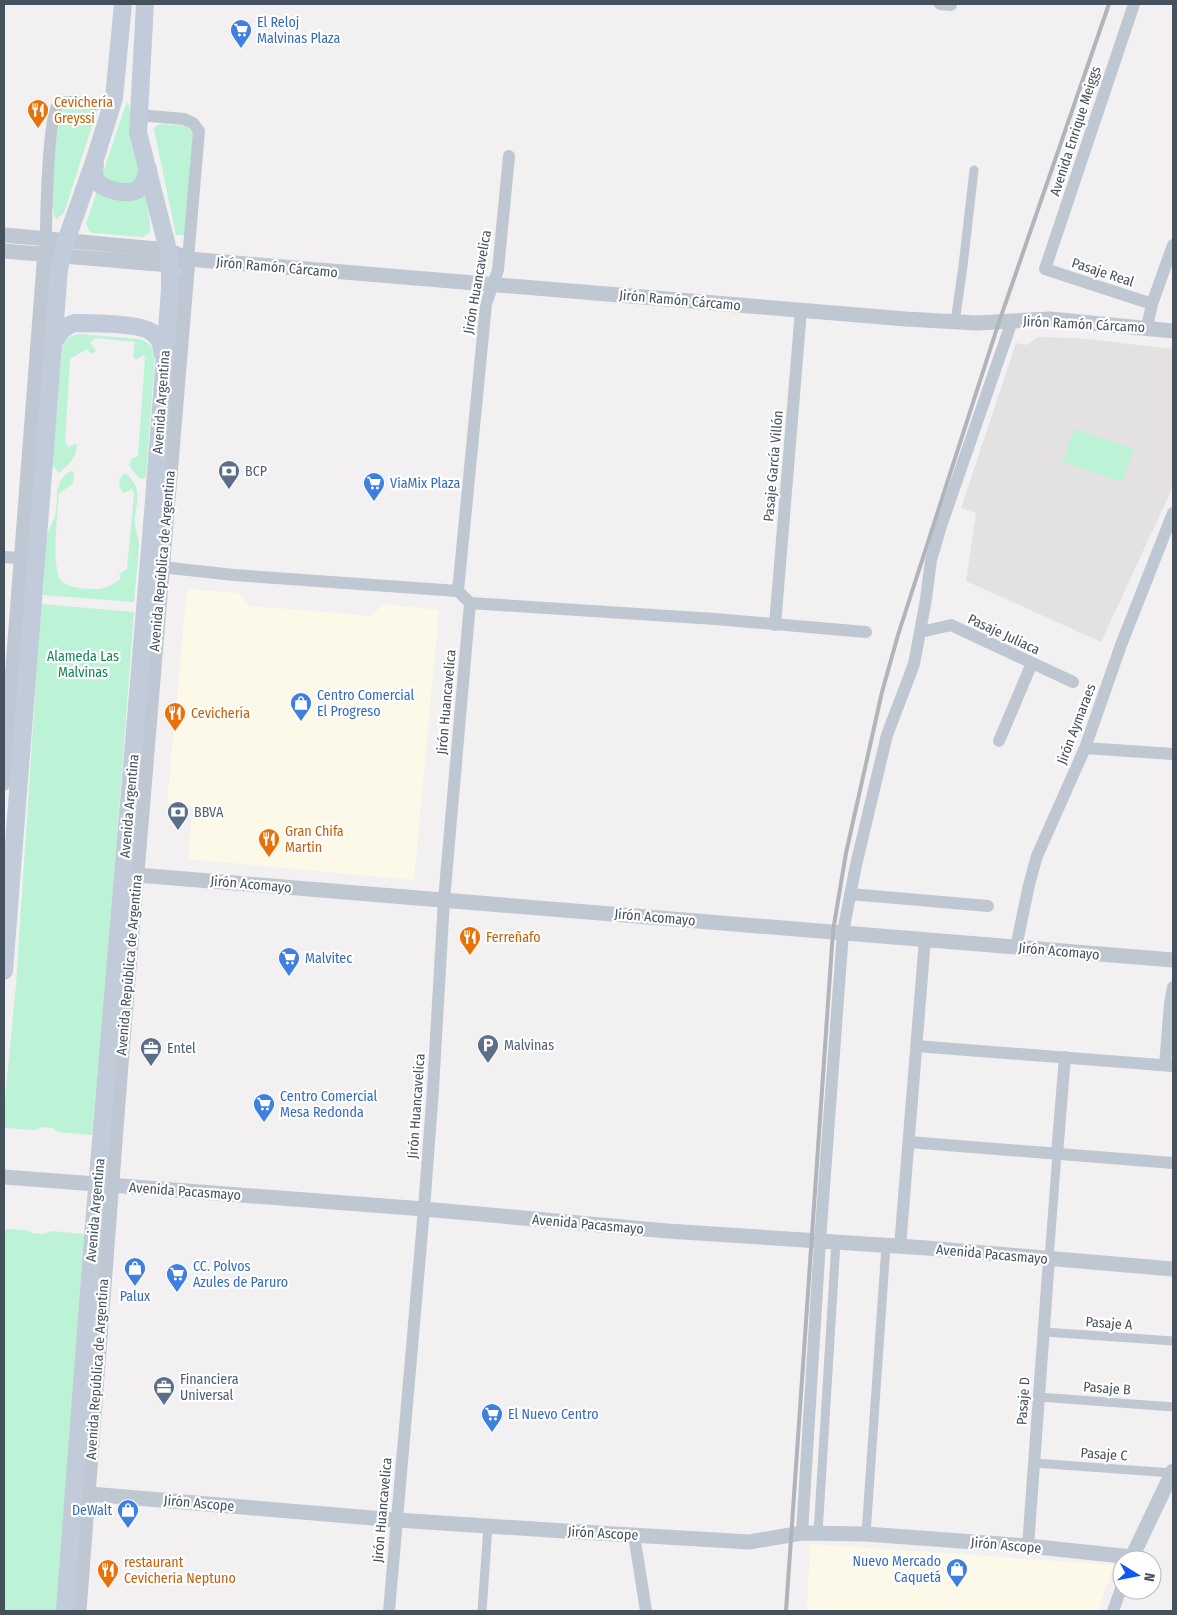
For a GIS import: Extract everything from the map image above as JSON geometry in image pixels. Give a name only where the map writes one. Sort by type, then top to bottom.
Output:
[{"type":"main road","points":[[4,971],[8,865],[29,558],[52,345],[59,269],[58,250],[95,159],[114,98],[124,4]]},
{"type":"main road","name":"Avenida Argentina","points":[[65,1611],[81,1493],[153,513],[169,258],[138,132],[145,4]]},
{"type":"main road","points":[[95,159],[94,175],[97,182],[109,189],[135,191],[145,181],[148,169]]},
{"type":"main road","points":[[52,345],[61,330],[67,325],[75,323],[137,327],[152,332],[159,339],[164,357]]},
{"type":"street","name":"Avenida Enrique Meiggs","points":[[1045,269],[1134,4]]},
{"type":"street","points":[[4,783],[29,558],[58,250],[46,239],[50,149],[54,112],[57,105],[63,102],[98,104],[114,98]]},
{"type":"street","points":[[138,115],[184,120],[193,123],[199,131],[188,259]]},
{"type":"street","name":"Jirón Huancavelica","points":[[458,592],[486,304],[498,270],[509,156]]},
{"type":"street","points":[[955,322],[964,266],[974,170]]},
{"type":"street","name":"Jirón Ramón Cárcamo","points":[[4,235],[46,239],[58,250]]},
{"type":"street","points":[[1147,327],[1152,304],[1173,245]]},
{"type":"street","name":"Jirón Ramón Cárcamo","points":[[4,251],[58,250],[188,259],[955,322],[990,323],[1050,319],[1173,330]]},
{"type":"street","name":"Avenida República de Argentina","points":[[104,1185],[136,876],[188,259]]},
{"type":"street","name":"Pasaje Real","points":[[1045,269],[1152,304]]},
{"type":"street","name":"Pasaje García Villón","points":[[775,625],[801,310]]},
{"type":"street","points":[[802,1533],[820,1241],[843,932],[887,735],[914,664],[921,632],[931,560],[1012,321]]},
{"type":"street","name":"Jirón Aymaraes","points":[[1016,947],[1028,885],[1037,856],[1085,748],[1121,645],[1173,513]]},
{"type":"street","points":[[4,557],[29,558]]},
{"type":"street","points":[[161,567],[234,575],[458,592],[470,603],[866,632]]},
{"type":"street","name":"Jirón Huancavelica","points":[[389,1611],[424,1209],[444,900],[470,603]]},
{"type":"street","name":"Pasaje Juliaca","points":[[921,632],[951,625],[1074,682]]},
{"type":"street","points":[[999,741],[1032,663]]},
{"type":"street","points":[[1085,748],[1173,754]]},
{"type":"street","name":"Jirón Acomayo","points":[[136,876],[925,938],[1173,960]]},
{"type":"street","points":[[850,894],[988,906]]},
{"type":"street","points":[[866,1534],[893,1246],[908,1142],[925,938]]},
{"type":"street","points":[[916,1046],[1169,1066],[1173,987]]},
{"type":"street","points":[[1049,1259],[1065,1057]]},
{"type":"street","points":[[908,1142],[1173,1163]]},
{"type":"street","name":"Avenida Pacasmayo","points":[[4,1177],[424,1209],[667,1231],[893,1246],[1173,1269]]},
{"type":"street","points":[[818,1533],[836,1242]]},
{"type":"street","name":"Pasaje D","points":[[1028,1546],[1049,1259]]},
{"type":"street","name":"Pasaje A","points":[[1044,1332],[1173,1342]]},
{"type":"street","name":"Pasaje B","points":[[1039,1397],[1173,1407]]},
{"type":"street","name":"Pasaje C","points":[[1034,1463],[1173,1472]]},
{"type":"street","points":[[1136,1550],[1173,1472]]},
{"type":"street","points":[[79,1611],[81,1493]]},
{"type":"street","name":"Jirón Ascope","points":[[81,1493],[396,1520],[749,1542],[802,1533],[866,1534],[1028,1546],[1112,1556]]},
{"type":"street","points":[[482,1611],[488,1526]]},
{"type":"street","points":[[634,1535],[646,1611]]},
{"type":"shaded area","points":[[1038,337],[1078,338],[1173,349],[1173,480],[1171,491],[1101,642],[966,581],[976,513],[961,508],[1016,343],[1026,345]]},
{"type":"shaded area","name":"Centro Comercial El Progreso","points":[[187,589],[239,593],[250,606],[371,616],[383,604],[439,610],[414,880],[188,859],[193,806],[167,803]]},
{"type":"shaded area","name":"Nuevo Mercado Caquetá","points":[[810,1544],[1112,1565],[1112,1571],[1098,1611],[807,1611]]},
{"type":"green space","points":[[127,101],[130,111],[132,138],[149,215],[149,233],[143,237],[94,233],[89,231],[86,224]]},
{"type":"green space","points":[[60,107],[97,110],[64,213],[57,219],[54,216],[51,193]]},
{"type":"green space","points":[[160,124],[186,126],[193,133],[186,235],[176,235],[154,129]]},
{"type":"green space","points":[[80,334],[138,339],[147,343],[154,352],[146,476],[144,479],[139,478],[129,465],[131,459],[138,456],[145,359],[143,355],[136,360],[133,357],[135,342],[96,338],[90,342],[96,351],[91,354],[87,349],[70,359],[65,442],[68,447],[77,445],[71,461],[59,473],[52,465],[62,350],[64,343],[68,339]]},
{"type":"green space","points":[[1074,429],[1134,449],[1122,482],[1063,462]]},
{"type":"green space","points":[[71,471],[74,472],[73,484],[59,493],[56,526],[56,566],[58,575],[62,582],[68,585],[92,589],[106,587],[121,579],[119,574],[127,569],[134,494],[132,489],[124,493],[119,487],[120,478],[125,473],[135,485],[138,496],[135,522],[139,547],[134,602],[43,595],[48,533],[55,516],[61,479]]},
{"type":"green space","name":"Alameda Las Malvinas","points":[[41,604],[134,612],[105,992],[92,1135],[58,1132],[52,1128],[42,1127],[35,1130],[4,1128],[4,1109],[16,985]]},
{"type":"green space","points":[[4,1229],[26,1230],[32,1233],[44,1234],[52,1231],[84,1234],[57,1611],[4,1611]]},
{"type":"railway","points":[[786,1611],[833,931],[846,853],[882,692],[898,635],[999,322],[1109,4]]},
{"type":"place","name":"El Reloj Malvinas Plaza","points":[[241,49]]},
{"type":"place","name":"Cevichería Greyssi","points":[[38,129]]},
{"type":"place","name":"BCP","points":[[229,490]]},
{"type":"place","name":"ViaMix Plaza","points":[[374,502]]},
{"type":"place","name":"Centro Comercial El Progreso","points":[[301,722]]},
{"type":"place","name":"Cevichería","points":[[175,732]]},
{"type":"place","name":"BBVA","points":[[178,831]]},
{"type":"place","name":"Gran Chifa Martin","points":[[269,858]]},
{"type":"place","name":"Ferreñafo","points":[[470,956]]},
{"type":"place","name":"Malvitec","points":[[289,977]]},
{"type":"place","name":"Malvinas","points":[[488,1064]]},
{"type":"place","name":"Entel","points":[[151,1067]]},
{"type":"place","name":"Centro Comercial Mesa Redonda","points":[[264,1123]]},
{"type":"place","name":"Palux","points":[[135,1287]]},
{"type":"place","name":"CC. Polvos Azules de Paruro","points":[[177,1293]]},
{"type":"place","name":"Financiera Universal","points":[[164,1406]]},
{"type":"place","name":"El Nuevo Centro","points":[[492,1433]]},
{"type":"place","name":"DeWalt","points":[[128,1529]]},
{"type":"place","name":"Nuevo Mercado Caquetá","points":[[957,1588]]},
{"type":"place","name":"restaurant Cevicheria Neptuno","points":[[108,1589]]}]
